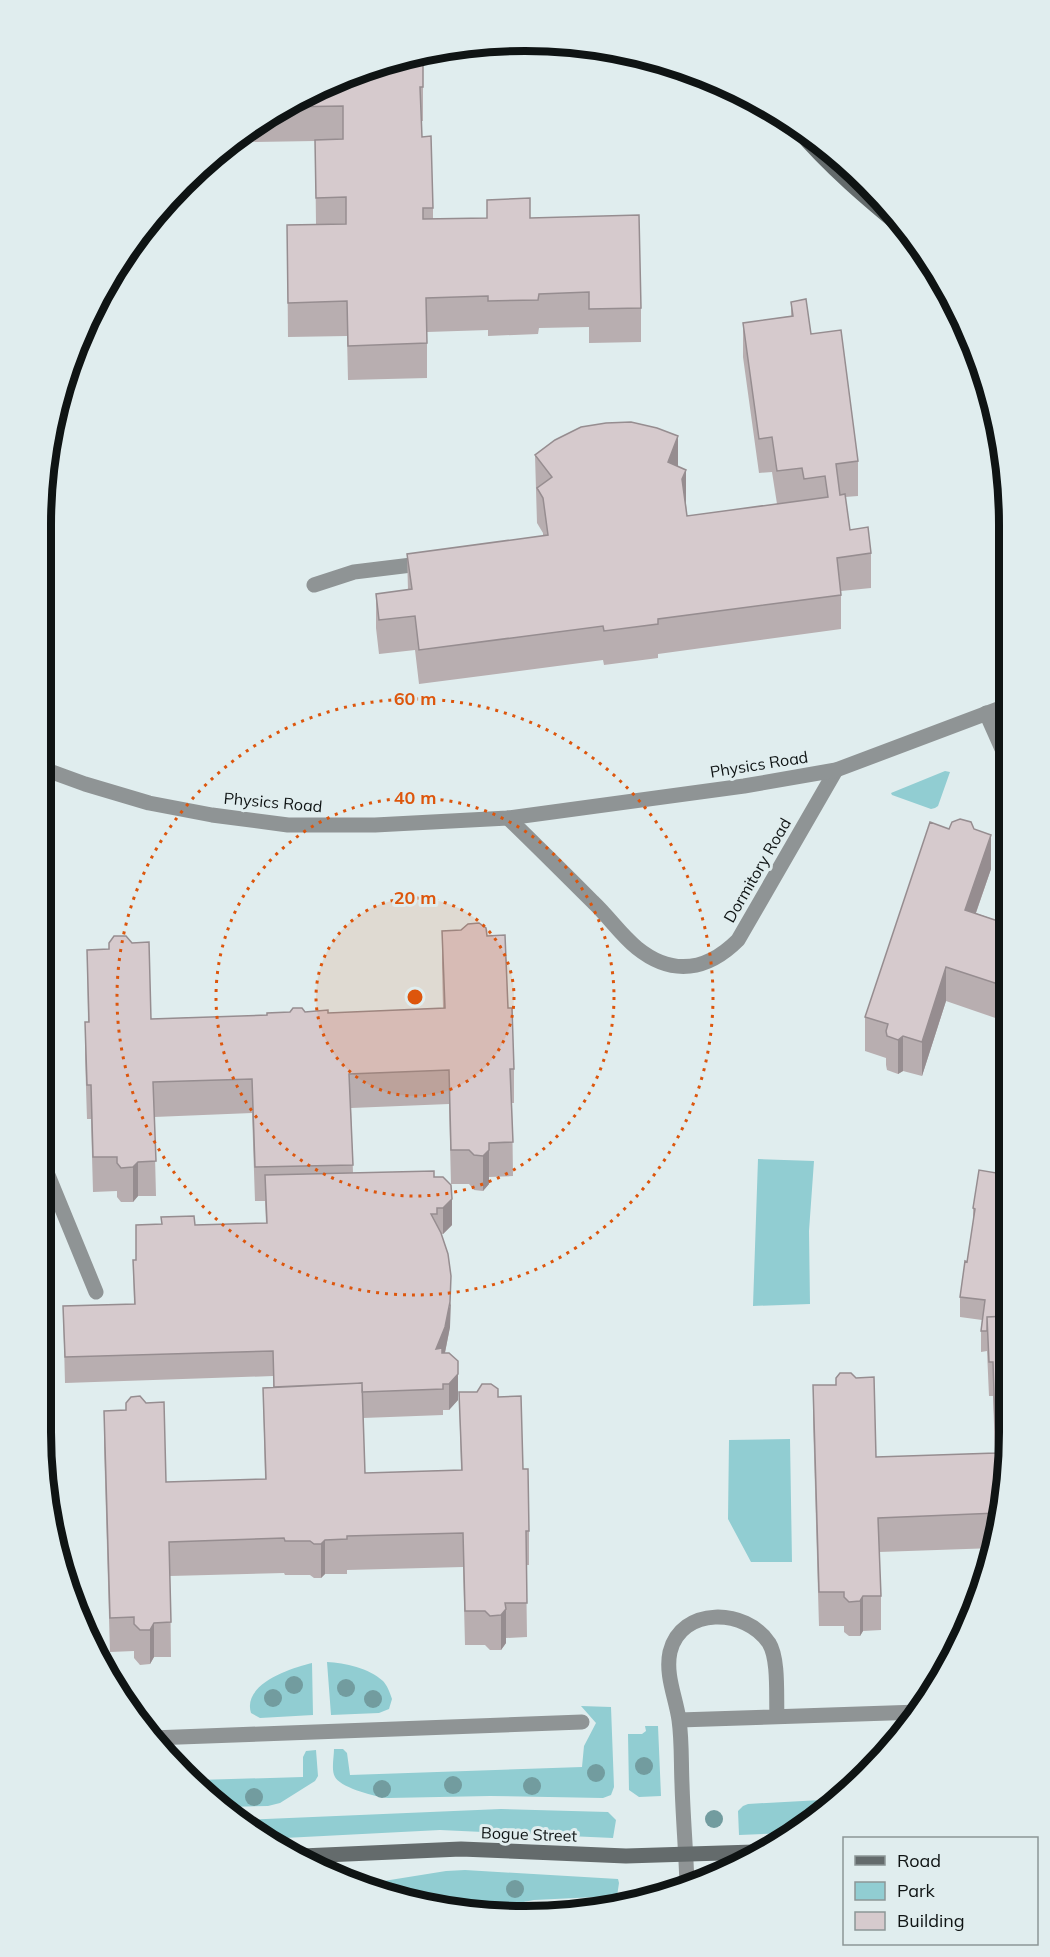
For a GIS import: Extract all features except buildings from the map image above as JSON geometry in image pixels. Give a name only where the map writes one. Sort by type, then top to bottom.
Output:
[{"type":"street","points":[[823,157],[879,210]]},
{"type":"street","points":[[314,585],[354,572],[437,562]]},
{"type":"street","name":"Physics Road","points":[[51,772],[149,803],[212,815],[288,825],[508,819],[744,786],[836,770],[999,708]]},
{"type":"street","points":[[986,713],[999,742]]},
{"type":"street","name":"Dormitory Road","points":[[508,819],[596,904],[635,947],[651,959],[669,966],[691,966],[709,962],[725,953],[738,939],[836,770]]},
{"type":"street","points":[[51,1182],[96,1292]]},
{"type":"street","points":[[687,1877],[679,1720],[672,1687],[670,1654],[681,1631],[693,1622],[707,1618],[737,1619],[762,1634],[770,1646],[774,1659],[777,1716]]},
{"type":"street","points":[[679,1720],[907,1712]]},
{"type":"street","points":[[163,1738],[582,1722]]},
{"type":"street","name":"Bogue Street","points":[[312,1856],[461,1849],[626,1856],[743,1852]]},
{"type":"green space","points":[[945,771],[950,772],[938,806],[935,808],[931,809],[891,793]]},
{"type":"green space","points":[[758,1159],[814,1161],[809,1231],[810,1304],[753,1306]]},
{"type":"green space","points":[[790,1439],[792,1562],[751,1562],[728,1519],[729,1440]]},
{"type":"green space","points":[[327,1662],[356,1667],[377,1676],[388,1689],[392,1699],[389,1709],[379,1713],[331,1715]]},
{"type":"green space","points":[[312,1663],[313,1715],[260,1718],[251,1713],[250,1703],[261,1686],[281,1673]]},
{"type":"green space","points":[[581,1706],[611,1707],[614,1787],[611,1795],[603,1798],[490,1796],[388,1798],[368,1794],[344,1785],[334,1774],[334,1749],[343,1749],[347,1753],[350,1775],[582,1767],[584,1746],[596,1723]]},
{"type":"green space","points":[[645,1726],[658,1726],[661,1796],[639,1797],[629,1790],[628,1734],[642,1734],[646,1731]]},
{"type":"green space","points":[[316,1750],[318,1776],[315,1781],[280,1803],[268,1806],[235,1807],[203,1780],[303,1777],[303,1757],[306,1751]]},
{"type":"green space","points":[[824,1800],[776,1833],[739,1835],[738,1811],[748,1804]]},
{"type":"green space","points":[[501,1809],[608,1812],[616,1820],[613,1838],[440,1830],[282,1838],[253,1819]]},
{"type":"green space","points":[[465,1870],[618,1879],[619,1883],[617,1896],[534,1900],[506,1905],[433,1897],[377,1882]]}]
